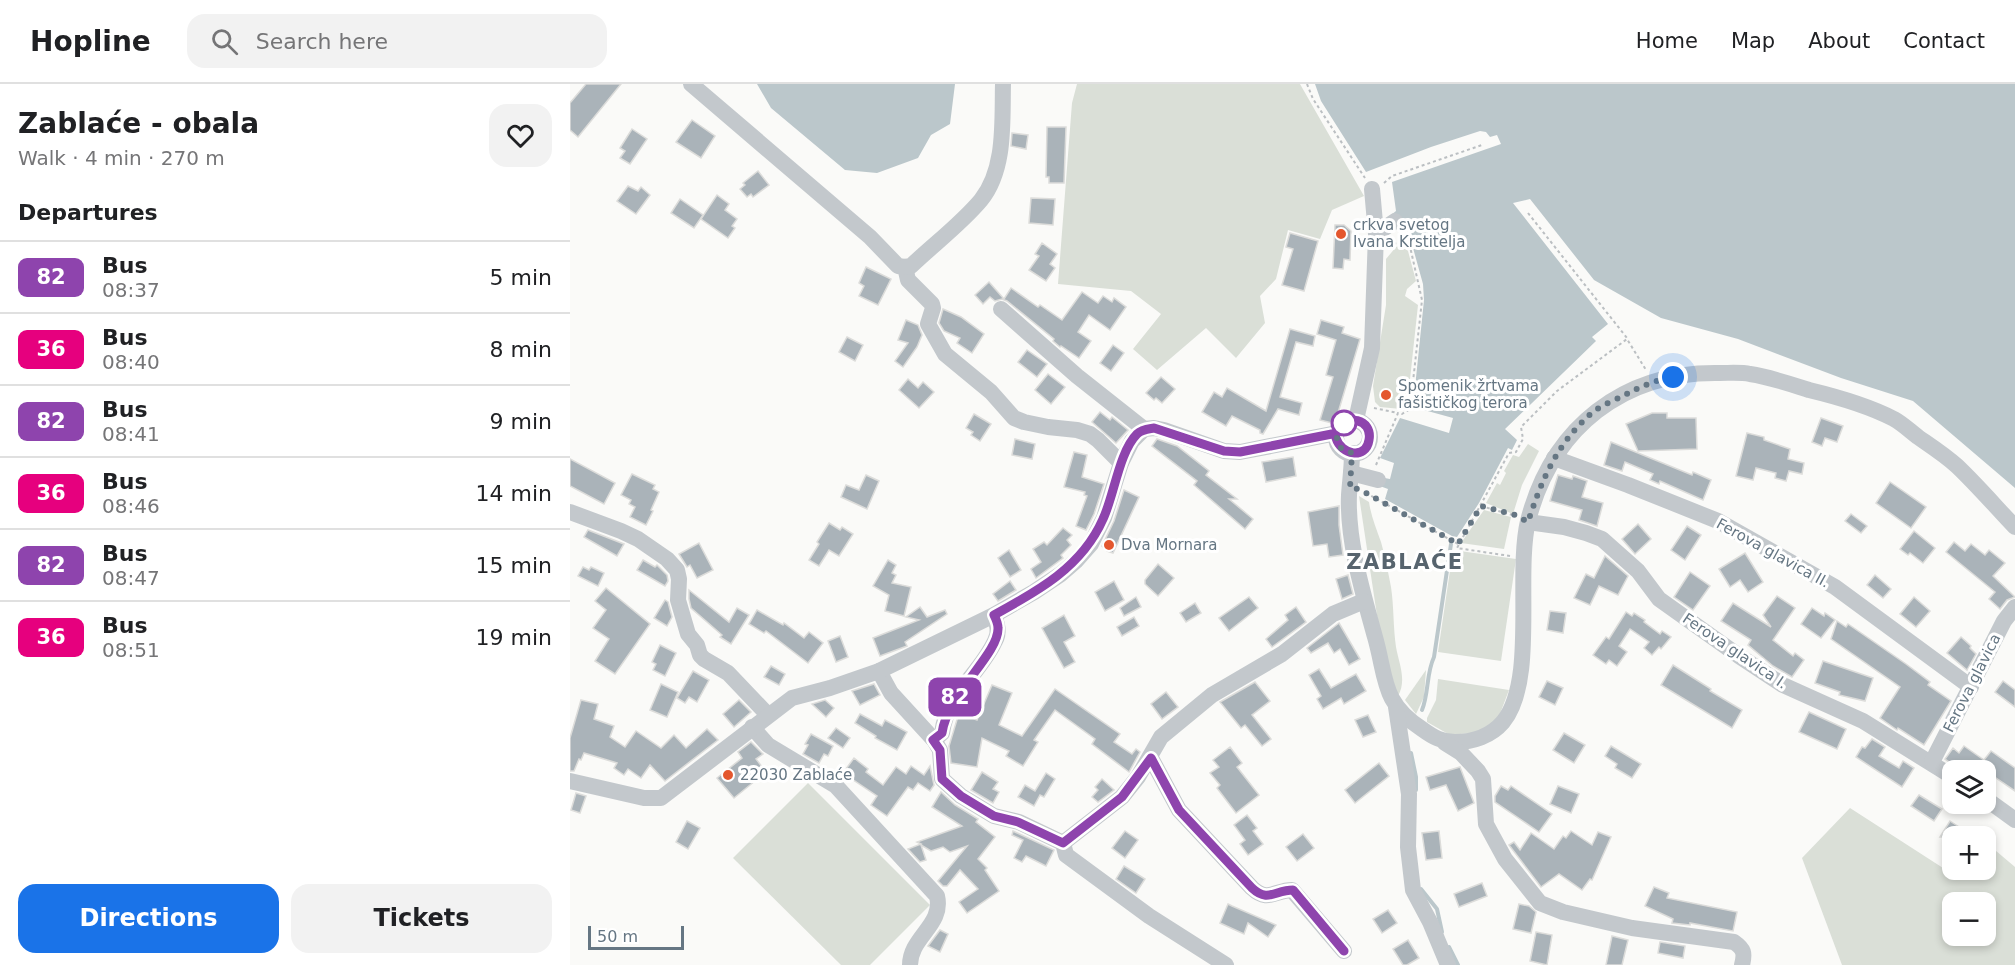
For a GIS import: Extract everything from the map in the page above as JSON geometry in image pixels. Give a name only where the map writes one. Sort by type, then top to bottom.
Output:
[{"type":"street","points":[[691,84],[855,224],[898,266],[905,267],[911,266],[983,198],[993,178],[999,158],[1004,84]]},
{"type":"street","points":[[570,781],[644,798],[662,798],[792,698],[830,688],[879,670],[994,615],[1034,592],[1061,574],[1091,544],[1104,518],[1121,464],[1132,441],[1144,429],[1164,430],[1232,452],[1260,449],[1337,433],[1357,413],[1372,348],[1385,227],[1375,189]]},
{"type":"street","points":[[905,267],[908,280],[932,304],[928,324],[945,354],[991,392],[1007,412],[1024,422],[1090,434],[1121,464]]},
{"type":"street","points":[[1001,309],[1077,376],[1144,429]]},
{"type":"street","points":[[1444,742],[1469,741],[1491,733],[1510,712],[1522,663],[1522,559],[1528,522],[1542,480],[1554,458],[1567,438],[1594,411],[1652,381],[1694,372],[1749,374],[1831,396],[1895,419],[1956,465],[2015,527]]},
{"type":"street","points":[[1337,433],[1341,448],[1352,453],[1365,448],[1370,439],[1368,429],[1357,413]]},
{"type":"street","points":[[1352,453],[1361,480],[1353,535],[1364,601],[1376,640],[1385,686],[1396,707],[1406,718],[1461,753],[1478,771],[1483,779],[1486,824],[1505,859],[1540,903],[1563,912],[1632,928],[1734,942],[1742,947],[1744,952],[1742,965]]},
{"type":"street","name":"Ferova glavica II.","points":[[1554,458],[1718,522],[1835,587],[1971,687]]},
{"type":"street","points":[[570,512],[638,539],[667,559],[676,570],[679,579],[678,600],[688,634],[698,645],[700,655],[728,672],[768,715]]},
{"type":"street","name":"Ferova glavica I.","points":[[1528,522],[1586,532],[1602,540],[1638,571],[1659,599],[1739,656],[1783,685],[1863,721],[1942,769]]},
{"type":"street","points":[[1063,843],[1122,797],[1151,758],[1161,737],[1212,695],[1282,654],[1334,614],[1364,601]]},
{"type":"street","name":"Ferova glavica","points":[[1932,762],[2004,621],[2015,607]]},
{"type":"street","points":[[933,740],[942,733],[943,724],[953,700],[996,640],[998,627],[994,615]]},
{"type":"street","points":[[879,670],[891,693],[940,750],[942,779],[961,796],[994,816],[1018,822],[1063,843]]},
{"type":"street","points":[[1396,707],[1409,794],[1408,847],[1413,890],[1430,922],[1448,965]]},
{"type":"street","points":[[752,727],[768,745],[836,786],[937,896],[938,914],[910,956],[910,965]]},
{"type":"street","points":[[1151,758],[1179,810],[1252,888],[1264,896],[1293,890],[1344,951]]},
{"type":"street","points":[[1996,807],[2015,820]]},
{"type":"street","points":[[1063,843],[1066,855],[1149,916],[1226,965]]},
{"type":"path","points":[[1307,84],[1313,99],[1375,189],[1392,176],[1482,145]]},
{"type":"path","points":[[1528,213],[1627,339],[1652,381]]},
{"type":"path","points":[[1357,413],[1402,414],[1410,409],[1422,300],[1409,242],[1389,244],[1385,227]]},
{"type":"path","points":[[1522,559],[1457,548],[1509,453],[1516,452],[1523,439],[1521,427],[1557,391],[1627,339]]},
{"type":"path","points":[[1398,413],[1375,467],[1361,480],[1359,489],[1458,544]]},
{"type":"path","points":[[1481,506],[1515,515],[1528,522]]},
{"type":"shaded area","points":[[757,84],[955,84],[950,124],[931,135],[918,158],[877,173],[845,170],[771,108]]},
{"type":"shaded area","points":[[1077,84],[1300,84],[1364,196],[1332,210],[1320,239],[1288,230],[1276,279],[1260,296],[1265,323],[1236,358],[1206,328],[1157,370],[1133,349],[1161,314],[1131,291],[1058,284],[1072,103]]},
{"type":"shaded area","points":[[1315,84],[2015,84],[2015,488],[1913,401],[1841,378],[1738,339],[1661,318],[1594,280],[1530,199],[1513,203],[1608,324],[1592,337],[1596,341],[1505,429],[1517,440],[1512,450],[1508,448],[1479,503],[1457,537],[1385,499],[1388,489],[1377,485],[1379,477],[1390,479],[1394,463],[1380,458],[1400,418],[1449,433],[1453,418],[1413,407],[1424,300],[1423,284],[1408,230],[1402,232],[1391,215],[1396,211],[1392,182],[1501,144],[1497,135],[1490,137],[1486,132],[1480,131],[1366,172],[1321,101]]},
{"type":"shaded area","points":[[1402,245],[1408,251],[1416,281],[1407,289],[1405,296],[1418,305],[1407,407],[1401,409],[1380,407],[1375,402],[1373,386],[1386,305],[1386,259],[1396,247]]},
{"type":"shaded area","points":[[1528,444],[1539,451],[1522,485],[1513,514],[1486,503],[1497,483],[1500,485],[1506,473],[1504,471],[1513,455],[1519,457]]},
{"type":"shaded area","points":[[1359,496],[1369,502],[1391,587],[1395,640],[1402,678],[1398,696],[1381,642]]},
{"type":"shaded area","points":[[1484,510],[1511,517],[1504,549],[1461,543]]},
{"type":"shaded area","points":[[1453,550],[1516,559],[1501,661],[1438,652]]},
{"type":"shaded area","points":[[1426,670],[1424,697],[1416,714],[1405,700]]},
{"type":"shaded area","points":[[1438,679],[1509,690],[1498,719],[1482,732],[1450,735],[1427,722],[1436,700]]},
{"type":"shaded area","points":[[808,783],[930,905],[870,965],[841,965],[733,858]]},
{"type":"shaded area","points":[[1850,808],[1942,867],[1942,880],[1996,880],[1996,851],[2015,867],[2015,965],[1842,965],[1802,858]]},
{"type":"building","points":[[586,84],[621,84],[578,137],[570,130],[570,103]]},
{"type":"building","points":[[692,120],[715,136],[701,158],[676,142]]},
{"type":"building","points":[[1047,127],[1066,127],[1064,183],[1049,183],[1049,177],[1046,177]]},
{"type":"building","points":[[632,129],[647,139],[630,164],[620,158],[625,151],[620,148]]},
{"type":"building","points":[[1012,133],[1028,135],[1026,149],[1011,146]]},
{"type":"building","points":[[758,171],[769,185],[753,197],[751,194],[747,197],[740,189],[745,185],[743,183]]},
{"type":"building","points":[[628,186],[638,191],[641,187],[650,195],[636,214],[617,201]]},
{"type":"building","points":[[717,195],[729,204],[725,210],[737,219],[732,226],[735,228],[728,238],[701,219]]},
{"type":"building","points":[[1031,198],[1055,199],[1053,225],[1029,223]]},
{"type":"building","points":[[680,199],[703,215],[694,228],[671,213]]},
{"type":"building","points":[[1335,225],[1344,225],[1351,231],[1350,260],[1344,259],[1343,269],[1333,268]]},
{"type":"building","points":[[1290,233],[1318,241],[1304,291],[1282,285],[1293,249],[1286,247]]},
{"type":"building","points":[[1042,243],[1057,254],[1050,264],[1055,268],[1046,281],[1029,270],[1039,256],[1035,254]]},
{"type":"building","points":[[866,267],[891,279],[878,305],[859,296],[864,286],[859,283]]},
{"type":"building","points":[[989,282],[1004,299],[1011,288],[1062,320],[1082,292],[1098,303],[1103,296],[1112,302],[1114,298],[1126,307],[1110,330],[1089,315],[1078,332],[1091,341],[1079,358],[1060,347],[1053,341],[1054,339],[1007,301],[1002,299],[995,301],[990,297],[983,304],[975,295]]},
{"type":"building","points":[[943,309],[961,317],[984,334],[972,353],[957,343],[960,338],[944,331],[939,323]]},
{"type":"building","points":[[906,320],[918,325],[922,335],[917,347],[903,367],[895,361],[908,343],[898,340]]},
{"type":"building","points":[[1321,320],[1344,327],[1342,333],[1360,339],[1335,423],[1320,420],[1333,377],[1326,375],[1336,340],[1317,334]]},
{"type":"building","points":[[1290,329],[1315,336],[1313,346],[1296,342],[1280,397],[1302,403],[1299,415],[1278,409],[1263,434],[1260,430],[1232,416],[1226,426],[1202,412],[1214,392],[1222,397],[1227,388],[1266,411]]},
{"type":"building","points":[[847,337],[863,345],[855,361],[839,352]]},
{"type":"building","points":[[1113,345],[1124,353],[1111,371],[1100,363]]},
{"type":"building","points":[[1027,350],[1047,364],[1037,377],[1018,362]]},
{"type":"building","points":[[1048,374],[1065,387],[1051,404],[1035,390]]},
{"type":"building","points":[[1161,377],[1175,389],[1162,403],[1146,393]]},
{"type":"building","points":[[908,379],[918,388],[923,382],[934,392],[919,408],[899,390]]},
{"type":"building","points":[[1100,412],[1110,420],[1112,417],[1128,430],[1116,443],[1092,422]]},
{"type":"building","points":[[1652,413],[1667,413],[1667,418],[1696,418],[1697,449],[1638,451],[1626,424]]},
{"type":"building","points":[[974,414],[991,424],[980,441],[971,435],[973,432],[966,428]]},
{"type":"building","points":[[1821,418],[1843,426],[1837,442],[1825,438],[1822,446],[1812,442]]},
{"type":"building","points":[[1747,433],[1764,437],[1764,440],[1790,449],[1788,459],[1804,463],[1802,474],[1789,471],[1786,481],[1775,478],[1776,473],[1756,468],[1753,480],[1736,476]]},
{"type":"building","points":[[1015,439],[1035,444],[1032,459],[1012,455]]},
{"type":"building","points":[[1157,439],[1177,446],[1209,471],[1206,475],[1237,499],[1229,499],[1253,519],[1245,529],[1194,485],[1197,481],[1152,446]]},
{"type":"building","points":[[1611,442],[1692,475],[1693,472],[1711,480],[1703,500],[1660,481],[1659,484],[1650,480],[1653,474],[1625,462],[1622,471],[1604,465]]},
{"type":"building","points":[[1074,452],[1087,455],[1082,477],[1104,484],[1086,530],[1076,526],[1087,496],[1084,495],[1085,492],[1064,487]]},
{"type":"building","points":[[1293,457],[1296,476],[1266,482],[1262,462]]},
{"type":"building","points":[[570,459],[615,483],[604,504],[570,486]]},
{"type":"building","points":[[632,474],[655,485],[653,489],[659,492],[646,525],[630,517],[635,507],[629,504],[631,500],[621,495]]},
{"type":"building","points":[[866,475],[879,481],[867,509],[841,497],[846,485],[859,490]]},
{"type":"building","points":[[1558,475],[1572,479],[1573,476],[1587,481],[1582,497],[1603,503],[1597,526],[1579,520],[1582,510],[1550,501]]},
{"type":"building","points":[[1890,482],[1926,507],[1911,528],[1876,503]]},
{"type":"building","points":[[1124,490],[1139,497],[1113,553],[1102,546],[1114,521]]},
{"type":"building","points":[[1339,506],[1343,555],[1329,557],[1327,544],[1313,546],[1308,512]]},
{"type":"building","points":[[1851,514],[1867,526],[1861,533],[1845,521]]},
{"type":"building","points":[[829,523],[853,534],[839,556],[829,550],[819,566],[809,560]]},
{"type":"building","points":[[1638,524],[1651,539],[1635,554],[1622,539]]},
{"type":"building","points":[[1687,526],[1701,535],[1685,560],[1671,550]]},
{"type":"building","points":[[1063,528],[1072,535],[1067,540],[1071,545],[1061,555],[1063,558],[1036,578],[1031,569],[1041,562],[1033,549],[1044,542],[1047,545]]},
{"type":"building","points":[[588,530],[624,544],[617,556],[584,537]]},
{"type":"building","points":[[1914,531],[1935,548],[1923,563],[1900,549]]},
{"type":"building","points":[[1954,542],[1965,551],[1971,544],[1985,555],[1989,550],[2005,563],[1993,576],[2015,597],[2007,600],[2000,609],[1989,599],[1995,592],[1946,552]]},
{"type":"building","points":[[699,543],[713,570],[697,578],[690,565],[687,567],[679,554]]},
{"type":"building","points":[[1009,550],[1021,570],[1010,577],[998,558]]},
{"type":"building","points":[[1745,553],[1763,582],[1748,592],[1740,580],[1730,587],[1719,569]]},
{"type":"building","points":[[1605,556],[1628,576],[1618,595],[1599,586],[1590,605],[1574,598],[1586,574],[1594,578]]},
{"type":"building","points":[[643,560],[655,567],[657,565],[667,575],[668,581],[665,586],[637,570]]},
{"type":"building","points":[[888,560],[896,565],[892,573],[896,575],[892,583],[911,587],[904,616],[885,611],[889,595],[873,586]]},
{"type":"building","points":[[1158,564],[1174,578],[1158,596],[1145,584],[1145,580]]},
{"type":"building","points":[[583,567],[589,570],[591,567],[604,573],[598,586],[578,576]]},
{"type":"building","points":[[1690,572],[1710,586],[1693,610],[1674,597]]},
{"type":"building","points":[[1348,575],[1353,594],[1342,599],[1336,579]]},
{"type":"building","points":[[1875,575],[1891,589],[1883,598],[1867,585]]},
{"type":"building","points":[[1010,581],[1016,590],[998,601],[993,594]]},
{"type":"building","points":[[1114,581],[1124,600],[1105,611],[1095,592]]},
{"type":"building","points":[[606,588],[650,624],[615,674],[595,661],[609,639],[593,628],[606,610],[595,601]]},
{"type":"building","points":[[689,590],[729,622],[737,608],[749,615],[731,644],[720,637],[722,635],[691,608]]},
{"type":"building","points":[[1777,596],[1795,608],[1773,640],[1793,656],[1795,653],[1804,660],[1792,677],[1773,666],[1748,645],[1751,640],[1721,621],[1733,603],[1771,627],[1763,615]]},
{"type":"building","points":[[1136,597],[1141,607],[1124,616],[1120,608]]},
{"type":"building","points":[[1249,597],[1258,608],[1229,631],[1219,618]]},
{"type":"building","points":[[1914,597],[1930,611],[1916,627],[1900,614]]},
{"type":"building","points":[[665,600],[668,602],[672,617],[667,626],[654,618]]},
{"type":"building","points":[[1195,603],[1201,613],[1186,622],[1180,613]]},
{"type":"building","points":[[920,607],[927,617],[945,610],[947,614],[905,642],[907,646],[880,656],[873,638],[919,620],[906,617]]},
{"type":"building","points":[[1296,607],[1306,622],[1272,647],[1266,639],[1288,620],[1285,615]]},
{"type":"building","points":[[1812,608],[1835,620],[1821,638],[1801,624]]},
{"type":"building","points":[[757,610],[783,625],[784,623],[804,638],[809,632],[823,643],[808,663],[766,631],[764,633],[749,624]]},
{"type":"building","points":[[1550,611],[1566,613],[1563,633],[1547,630]]},
{"type":"building","points":[[1626,612],[1632,616],[1634,613],[1660,634],[1662,631],[1671,637],[1661,649],[1659,647],[1652,655],[1644,648],[1649,642],[1630,629],[1619,646],[1627,652],[1617,666],[1609,660],[1606,664],[1593,655],[1606,637],[1609,639]]},
{"type":"building","points":[[1064,615],[1075,636],[1064,642],[1075,662],[1064,668],[1042,628]]},
{"type":"building","points":[[1134,617],[1139,626],[1122,636],[1117,627]]},
{"type":"building","points":[[1837,621],[1846,627],[1848,624],[1906,664],[1930,682],[1928,685],[1951,701],[1924,745],[1880,718],[1900,687],[1831,639]]},
{"type":"building","points":[[1339,623],[1360,659],[1349,665],[1340,649],[1334,653],[1328,643],[1311,653],[1307,648]]},
{"type":"building","points":[[840,636],[848,657],[836,662],[828,641]]},
{"type":"building","points":[[1961,637],[1976,654],[1967,670],[1947,653]]},
{"type":"building","points":[[660,645],[676,653],[665,676],[653,670],[656,664],[652,662]]},
{"type":"building","points":[[1823,661],[1873,678],[1865,701],[1839,695],[1840,692],[1815,683]]},
{"type":"building","points":[[1673,665],[1742,710],[1732,728],[1661,685]]},
{"type":"building","points":[[771,666],[785,674],[779,685],[764,677]]},
{"type":"building","points":[[1319,669],[1331,688],[1356,674],[1366,691],[1344,704],[1341,698],[1323,709],[1317,699],[1321,696],[1309,675]]},
{"type":"building","points":[[693,671],[709,680],[697,702],[689,697],[685,703],[677,698]]},
{"type":"building","points":[[1547,681],[1563,688],[1555,705],[1539,697]]},
{"type":"building","points":[[2003,681],[2015,690],[2015,707],[1995,692]]},
{"type":"building","points":[[1255,682],[1270,701],[1252,715],[1271,739],[1262,746],[1245,725],[1241,728],[1220,702]]},
{"type":"building","points":[[661,684],[678,692],[667,717],[650,710]]},
{"type":"building","points":[[874,684],[880,695],[860,705],[852,691]]},
{"type":"building","points":[[992,685],[1012,693],[999,725],[1022,736],[1055,689],[1120,734],[1114,742],[1132,754],[1136,749],[1140,752],[1129,772],[1092,744],[1095,739],[1055,710],[1034,740],[1038,742],[1023,766],[1006,756],[1009,751],[982,738],[977,767],[951,763],[949,746],[959,713],[977,720]]},
{"type":"building","points":[[1166,692],[1178,707],[1162,719],[1151,704]]},
{"type":"building","points":[[581,700],[598,704],[594,719],[614,726],[610,737],[625,747],[636,731],[661,748],[674,735],[686,748],[707,729],[718,740],[665,781],[650,765],[641,778],[628,769],[624,775],[614,768],[617,763],[584,753],[574,771],[570,771],[570,738]]},
{"type":"building","points":[[739,700],[751,712],[734,727],[723,714]]},
{"type":"building","points":[[825,700],[834,708],[826,717],[812,704]]},
{"type":"building","points":[[1809,712],[1846,729],[1837,749],[1799,732]]},
{"type":"building","points":[[860,714],[882,726],[885,720],[907,732],[897,750],[875,738],[876,736],[855,723]]},
{"type":"building","points":[[1368,715],[1376,732],[1363,737],[1355,720]]},
{"type":"building","points":[[836,728],[850,738],[843,748],[828,738]]},
{"type":"building","points":[[1564,733],[1585,745],[1574,763],[1553,750]]},
{"type":"building","points":[[811,734],[833,746],[828,756],[824,754],[819,763],[803,754],[808,745],[805,744]]},
{"type":"building","points":[[1872,739],[1885,747],[1879,756],[1899,768],[1903,761],[1914,768],[1902,787],[1856,757],[1862,747],[1865,748]]},
{"type":"building","points":[[751,742],[763,754],[756,759],[766,772],[734,798],[717,778],[742,758],[738,752]]},
{"type":"building","points":[[1611,746],[1641,764],[1632,778],[1615,768],[1617,764],[1605,756]]},
{"type":"building","points":[[1964,746],[1984,760],[1945,759],[1953,748],[1959,753]]},
{"type":"building","points":[[1230,747],[1242,763],[1237,767],[1259,795],[1236,813],[1217,788],[1220,785],[1210,773],[1219,767],[1213,760]]},
{"type":"building","points":[[1991,751],[2015,768],[2015,791],[1996,778],[1996,760],[1984,760]]},
{"type":"building","points":[[854,758],[868,769],[866,772],[883,785],[896,767],[906,774],[911,766],[924,775],[930,766],[934,785],[930,791],[918,783],[913,790],[908,787],[887,816],[871,805],[877,796],[843,773]]},
{"type":"building","points":[[1379,763],[1389,776],[1355,803],[1345,790]]},
{"type":"building","points":[[1460,767],[1474,803],[1458,811],[1446,785],[1430,790],[1426,777]]},
{"type":"building","points":[[982,772],[998,782],[993,789],[999,792],[993,803],[971,790]]},
{"type":"building","points":[[1046,773],[1055,779],[1044,797],[1040,795],[1034,806],[1018,797],[1025,785],[1035,791]]},
{"type":"building","points":[[1102,779],[1114,790],[1098,802],[1092,797],[1098,790],[1095,787]]},
{"type":"building","points":[[1501,786],[1508,790],[1511,786],[1552,814],[1539,832],[1495,802],[1495,796]]},
{"type":"building","points":[[1558,786],[1579,794],[1571,813],[1550,804]]},
{"type":"building","points":[[941,792],[955,805],[978,819],[976,822],[995,837],[978,859],[987,868],[985,870],[999,891],[967,913],[959,902],[978,889],[960,870],[947,886],[943,886],[938,881],[967,846],[950,852],[943,847],[931,851],[921,845],[926,860],[920,862],[908,849],[921,844],[917,842],[962,826],[932,807]]},
{"type":"building","points":[[576,793],[586,796],[580,813],[571,810]]},
{"type":"building","points":[[1919,795],[1942,809],[1934,821],[1911,806]]},
{"type":"building","points":[[1247,815],[1257,828],[1253,831],[1263,844],[1248,855],[1240,844],[1245,840],[1234,825]]},
{"type":"building","points":[[687,821],[700,828],[688,849],[676,842]]},
{"type":"building","points":[[1950,821],[1958,826],[1947,826]]},
{"type":"building","points":[[1013,831],[1054,850],[1046,866],[1026,856],[1022,862],[1014,858],[1023,840],[1012,835]]},
{"type":"building","points":[[1125,831],[1138,840],[1125,858],[1112,848]]},
{"type":"building","points":[[1439,831],[1442,858],[1426,860],[1422,833]]},
{"type":"building","points":[[1571,831],[1592,845],[1598,832],[1611,837],[1592,880],[1590,879],[1582,890],[1559,874],[1541,887],[1509,845],[1514,842],[1520,850],[1531,833],[1554,849],[1563,836],[1566,838]]},
{"type":"building","points":[[1303,834],[1314,848],[1297,861],[1286,847]]},
{"type":"building","points":[[1124,866],[1145,879],[1136,893],[1116,879]]},
{"type":"building","points":[[1482,883],[1487,896],[1459,907],[1454,894]]},
{"type":"building","points":[[1654,887],[1669,893],[1667,898],[1737,912],[1733,931],[1690,923],[1690,925],[1672,923],[1673,919],[1645,906]]},
{"type":"building","points":[[1228,904],[1276,925],[1268,937],[1248,923],[1244,934],[1220,923]]},
{"type":"building","points":[[1519,904],[1529,906],[1536,912],[1531,933],[1513,929]]},
{"type":"building","points":[[1388,910],[1397,923],[1382,933],[1373,919]]},
{"type":"building","points":[[940,930],[948,934],[940,952],[928,946]]},
{"type":"building","points":[[1536,932],[1552,935],[1547,965],[1530,961]]},
{"type":"building","points":[[1612,936],[1628,940],[1622,965],[1606,965]]},
{"type":"building","points":[[1408,940],[1419,958],[1403,965],[1393,949]]},
{"type":"building","points":[[1660,942],[1685,946],[1683,958],[1658,953]]},
{"type":"waterway","points":[[1422,710],[1434,657],[1451,544]]},
{"type":"waterway","points":[[1411,753],[1416,790]]},
{"type":"waterway","points":[[1421,889],[1437,909],[1442,932]]},
{"type":"waterway","points":[[1449,947],[1458,965]]},
{"type":"bus line","name":"82","points":[[1336,438],[1341,448],[1355,453],[1365,448],[1370,434],[1365,424],[1351,420],[1342,424],[1337,433],[1240,452],[1224,451],[1154,428],[1144,429],[1137,434],[1121,464],[1104,518],[1091,544],[1061,574],[994,615],[998,627],[996,640],[953,700],[946,714],[942,733],[933,740],[940,750],[942,779],[961,796],[994,816],[1018,822],[1063,843],[1122,797],[1151,758],[1179,810],[1252,888],[1264,896],[1293,890],[1344,951]]},
{"type":"place","name":"crkva svetog Ivana Krstitelja","points":[[1341,234]]},
{"type":"place","name":"Spomenik žrtvama fašističkog terora","points":[[1386,395]]},
{"type":"place","name":"Dva Mornara","points":[[1109,545]]},
{"type":"place","name":"22030 Zablaće","points":[[728,775]]},
{"type":"district","name":"ZABLAĆE","points":[[1405,562]]},
{"type":"route","points":[[1344,423],[1346,422],[1339,428],[1336,438],[1341,448],[1352,453],[1350,488],[1359,489],[1458,544],[1481,506],[1515,515],[1528,522],[1542,480],[1554,458],[1567,438],[1594,411],[1652,381],[1673,377]]}]
